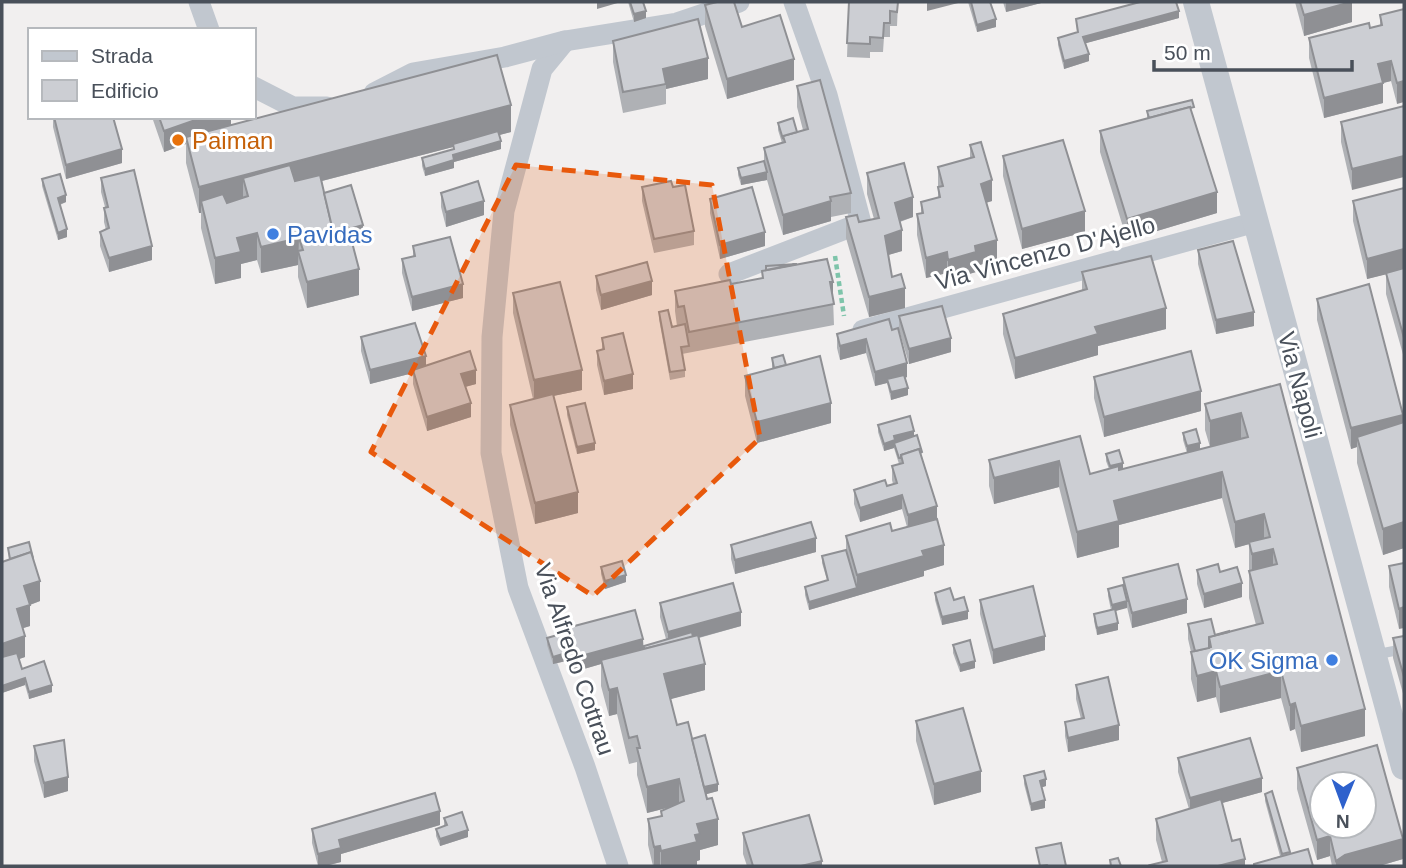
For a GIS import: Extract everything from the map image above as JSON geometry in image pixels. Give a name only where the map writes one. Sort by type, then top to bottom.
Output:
[{"type":"street","points":[[199,2],[208,28]]},
{"type":"street","points":[[256,88],[293,107],[349,105],[413,73],[559,48],[677,23],[739,2]]},
{"type":"street","points":[[729,274],[861,223],[827,95],[794,2]]},
{"type":"street","name":"Via Napoli","points":[[1196,2],[1404,767]]},
{"type":"street","name":"Via Alfredo Cottrau","points":[[559,48],[542,69],[504,211],[492,337],[491,453],[518,588],[586,767],[618,866]]},
{"type":"street","name":"Via Vincenzo D'Ajello","points":[[847,334],[1256,222]]},
{"type":"lane","points":[[1373,655],[1404,649]]},
{"type":"path","points":[[831,235],[847,334]]},
{"type":"highlighted area","points":[[516,165],[712,185],[760,438],[593,596],[371,452]]},
{"type":"building","points":[[630,2],[643,2],[646,11],[634,14]]},
{"type":"building","points":[[734,2],[742,27],[780,15],[794,59],[727,79],[705,5]]},
{"type":"building","points":[[849,2],[898,2],[897,12],[890,11],[890,23],[884,23],[883,38],[870,37],[870,44],[847,43]]},
{"type":"building","points":[[971,2],[990,2],[996,19],[977,25]]},
{"type":"building","points":[[1140,2],[1176,2],[1179,11],[1083,37],[1089,54],[1064,61],[1058,38],[1078,32],[1076,19]]},
{"type":"building","points":[[1300,2],[1351,2],[1304,15]]},
{"type":"building","points":[[1404,9],[1404,81],[1397,83],[1391,61],[1378,64],[1383,83],[1324,98],[1309,38],[1369,23],[1370,28],[1382,25],[1380,15]]},
{"type":"building","points":[[698,19],[708,58],[663,69],[666,84],[623,92],[613,41]]},
{"type":"building","points":[[497,55],[511,105],[199,187],[186,137]]},
{"type":"building","points":[[820,80],[851,193],[830,197],[831,201],[783,215],[764,148],[785,142],[783,136],[808,129],[797,86]]},
{"type":"building","points":[[1192,100],[1194,107],[1149,118],[1147,111]]},
{"type":"building","points":[[1404,106],[1404,156],[1352,169],[1341,122]]},
{"type":"building","points":[[1190,107],[1217,192],[1127,219],[1100,131]]},
{"type":"building","points":[[793,118],[797,132],[783,136],[783,139],[778,123]]},
{"type":"building","points":[[54,119],[114,119],[122,149],[66,165]]},
{"type":"building","points":[[160,119],[198,119],[164,131]]},
{"type":"building","points":[[498,131],[501,141],[453,155],[454,160],[425,169],[422,158],[454,149],[453,144]]},
{"type":"building","points":[[1063,140],[1085,211],[1022,229],[1003,156]]},
{"type":"building","points":[[981,142],[992,180],[981,184],[997,240],[975,246],[976,252],[948,260],[947,252],[926,258],[917,214],[923,213],[921,202],[940,197],[938,187],[943,186],[938,167],[974,157],[970,145]]},
{"type":"building","points":[[764,161],[767,172],[741,178],[738,168]]},
{"type":"building","points":[[904,163],[913,197],[895,203],[902,230],[885,236],[892,277],[901,274],[905,288],[869,297],[846,217],[857,215],[859,222],[879,218],[867,173]]},
{"type":"building","points":[[290,165],[295,181],[320,175],[333,231],[348,227],[359,269],[307,282],[298,251],[303,250],[299,238],[261,247],[257,233],[237,238],[241,252],[215,258],[201,201],[223,194],[227,203],[248,196],[243,178]]},
{"type":"building","points":[[134,170],[152,246],[109,258],[100,232],[109,228],[104,208],[108,207],[101,178]]},
{"type":"building","points":[[60,174],[66,195],[58,198],[67,229],[58,233],[42,179]]},
{"type":"building","points":[[478,181],[484,201],[446,212],[441,193]]},
{"type":"building","points":[[671,181],[673,187],[685,185],[694,231],[654,239],[642,187]]},
{"type":"building","points":[[351,185],[363,225],[333,231],[324,193]]},
{"type":"building","points":[[752,187],[765,232],[720,245],[710,199]]},
{"type":"building","points":[[1404,188],[1404,249],[1367,259],[1353,201]]},
{"type":"building","points":[[450,237],[463,284],[412,297],[402,259],[415,256],[413,246]]},
{"type":"building","points":[[1233,241],[1254,312],[1216,320],[1198,250]]},
{"type":"building","points":[[1151,256],[1166,308],[1095,327],[1098,334],[1015,358],[1003,314],[1087,289],[1082,272]]},
{"type":"building","points":[[827,259],[833,282],[830,282],[834,304],[689,332],[684,306],[678,307],[675,291],[730,280],[731,284],[763,278],[762,271]]},
{"type":"building","points":[[647,262],[652,281],[601,295],[596,276]]},
{"type":"building","points":[[797,264],[766,270],[766,266]]},
{"type":"building","points":[[1404,268],[1404,338],[1386,273]]},
{"type":"building","points":[[560,282],[582,370],[534,380],[513,293]]},
{"type":"building","points":[[1369,284],[1403,415],[1351,428],[1317,299]]},
{"type":"building","points":[[942,306],[951,338],[909,349],[899,316]]},
{"type":"building","points":[[668,310],[672,327],[685,324],[689,346],[681,347],[685,370],[670,372],[659,312]]},
{"type":"building","points":[[889,319],[892,330],[898,328],[907,363],[875,372],[866,339],[840,346],[837,334]]},
{"type":"building","points":[[415,323],[426,356],[370,370],[361,337]]},
{"type":"building","points":[[623,333],[633,374],[604,381],[597,351],[604,349],[602,338]]},
{"type":"building","points":[[470,351],[476,370],[461,374],[471,403],[427,417],[413,370]]},
{"type":"building","points":[[1191,351],[1201,391],[1104,417],[1094,377]]},
{"type":"building","points":[[783,355],[786,365],[774,368],[772,358]]},
{"type":"building","points":[[820,356],[831,403],[757,422],[745,376]]},
{"type":"building","points":[[904,375],[908,388],[891,392],[887,379]]},
{"type":"building","points":[[1280,384],[1365,709],[1301,726],[1295,703],[1290,705],[1281,671],[1220,687],[1216,671],[1197,676],[1191,652],[1211,647],[1209,637],[1263,623],[1249,571],[1277,564],[1273,549],[1252,554],[1249,542],[1270,537],[1264,514],[1235,522],[1222,472],[1114,501],[1119,521],[1077,532],[1059,461],[994,478],[989,460],[1080,436],[1090,474],[1119,466],[1119,470],[1248,437],[1241,413],[1210,421],[1205,404]]},
{"type":"building","points":[[553,394],[578,492],[535,503],[510,405]]},
{"type":"building","points":[[585,403],[595,443],[577,447],[567,407]]},
{"type":"building","points":[[910,416],[914,431],[894,436],[895,440],[884,444],[878,425]]},
{"type":"building","points":[[1404,422],[1404,522],[1383,529],[1357,437]]},
{"type":"building","points":[[1196,429],[1200,443],[1187,446],[1183,433]]},
{"type":"building","points":[[917,435],[922,452],[920,453],[919,449],[899,458],[894,443]]},
{"type":"building","points":[[919,449],[937,506],[908,515],[902,495],[860,508],[854,490],[885,480],[887,486],[897,483],[892,466],[903,463],[901,455]]},
{"type":"building","points":[[1119,450],[1123,463],[1110,466],[1106,454]]},
{"type":"building","points":[[937,519],[944,545],[922,551],[924,556],[857,575],[846,536],[890,523],[892,531]]},
{"type":"building","points":[[811,522],[816,538],[735,560],[731,545]]},
{"type":"building","points":[[29,542],[33,558],[31,552],[10,559],[8,548]]},
{"type":"building","points":[[846,550],[857,588],[809,602],[805,587],[828,580],[822,556]]},
{"type":"building","points":[[31,552],[40,581],[24,586],[30,605],[17,609],[25,636],[2,644],[2,562]]},
{"type":"building","points":[[622,561],[626,575],[605,581],[601,567]]},
{"type":"building","points":[[1404,563],[1404,607],[1399,609],[1389,566]]},
{"type":"building","points":[[1178,564],[1187,599],[1132,613],[1123,578]]},
{"type":"building","points":[[1218,564],[1220,572],[1237,567],[1242,583],[1204,594],[1197,570]]},
{"type":"building","points":[[733,583],[741,612],[668,632],[660,603]]},
{"type":"building","points":[[1123,585],[1127,601],[1112,605],[1108,589]]},
{"type":"building","points":[[1033,586],[1045,636],[993,650],[980,600]]},
{"type":"building","points":[[950,588],[954,600],[964,597],[968,611],[942,617],[935,593]]},
{"type":"building","points":[[1115,609],[1118,623],[1097,628],[1094,614]]},
{"type":"building","points":[[635,610],[643,639],[570,659],[563,629]]},
{"type":"building","points":[[1211,619],[1215,635],[1229,632],[1209,637],[1209,648],[1195,651],[1188,624]]},
{"type":"building","points":[[692,632],[693,637],[644,649],[644,646]]},
{"type":"building","points":[[561,634],[566,653],[553,657],[547,638]]},
{"type":"building","points":[[698,635],[705,664],[664,674],[677,725],[688,722],[707,799],[712,798],[718,819],[697,824],[700,834],[695,835],[697,842],[661,851],[660,846],[654,847],[648,819],[662,816],[661,811],[684,801],[679,779],[647,787],[637,748],[640,748],[637,736],[629,738],[617,688],[609,690],[601,660]]},
{"type":"building","points":[[1404,636],[1404,677],[1393,638]]},
{"type":"building","points":[[970,640],[975,661],[960,665],[953,645]]},
{"type":"building","points":[[17,653],[22,669],[44,661],[52,685],[29,692],[25,678],[2,686],[2,657]]},
{"type":"building","points":[[1108,677],[1119,725],[1068,738],[1065,722],[1084,718],[1076,685]]},
{"type":"building","points":[[963,708],[981,771],[934,784],[916,721]]},
{"type":"building","points":[[705,735],[718,784],[704,787],[692,739]]},
{"type":"building","points":[[1250,738],[1262,778],[1190,798],[1178,758]]},
{"type":"building","points":[[64,740],[68,777],[44,783],[34,746]]},
{"type":"building","points":[[1377,745],[1403,839],[1345,855],[1336,861],[1331,840],[1378,840],[1378,770],[1308,770],[1308,808],[1297,768]]},
{"type":"building","points":[[1044,771],[1046,779],[1040,781],[1045,800],[1031,804],[1024,776]]},
{"type":"building","points":[[1272,791],[1290,852],[1282,854],[1265,794]]},
{"type":"building","points":[[435,793],[440,811],[339,840],[341,848],[318,854],[312,829]]},
{"type":"building","points":[[1221,799],[1232,841],[1240,839],[1245,859],[1218,866],[1150,865],[1167,861],[1156,819]]},
{"type":"building","points":[[462,812],[468,830],[440,839],[436,829],[447,825],[444,818]]},
{"type":"building","points":[[809,815],[822,861],[801,866],[753,866],[743,833]]},
{"type":"building","points":[[1061,843],[1066,866],[1040,866],[1036,848]]},
{"type":"building","points":[[1308,849],[1313,866],[1254,866],[1254,864]]},
{"type":"building","points":[[1118,858],[1121,866],[1111,866],[1110,860]]},
{"type":"place","name":"Paiman","points":[[178,140]]},
{"type":"place","name":"Pavidas","points":[[273,234]]},
{"type":"place","name":"OK Sigma","points":[[1332,660]]}]
